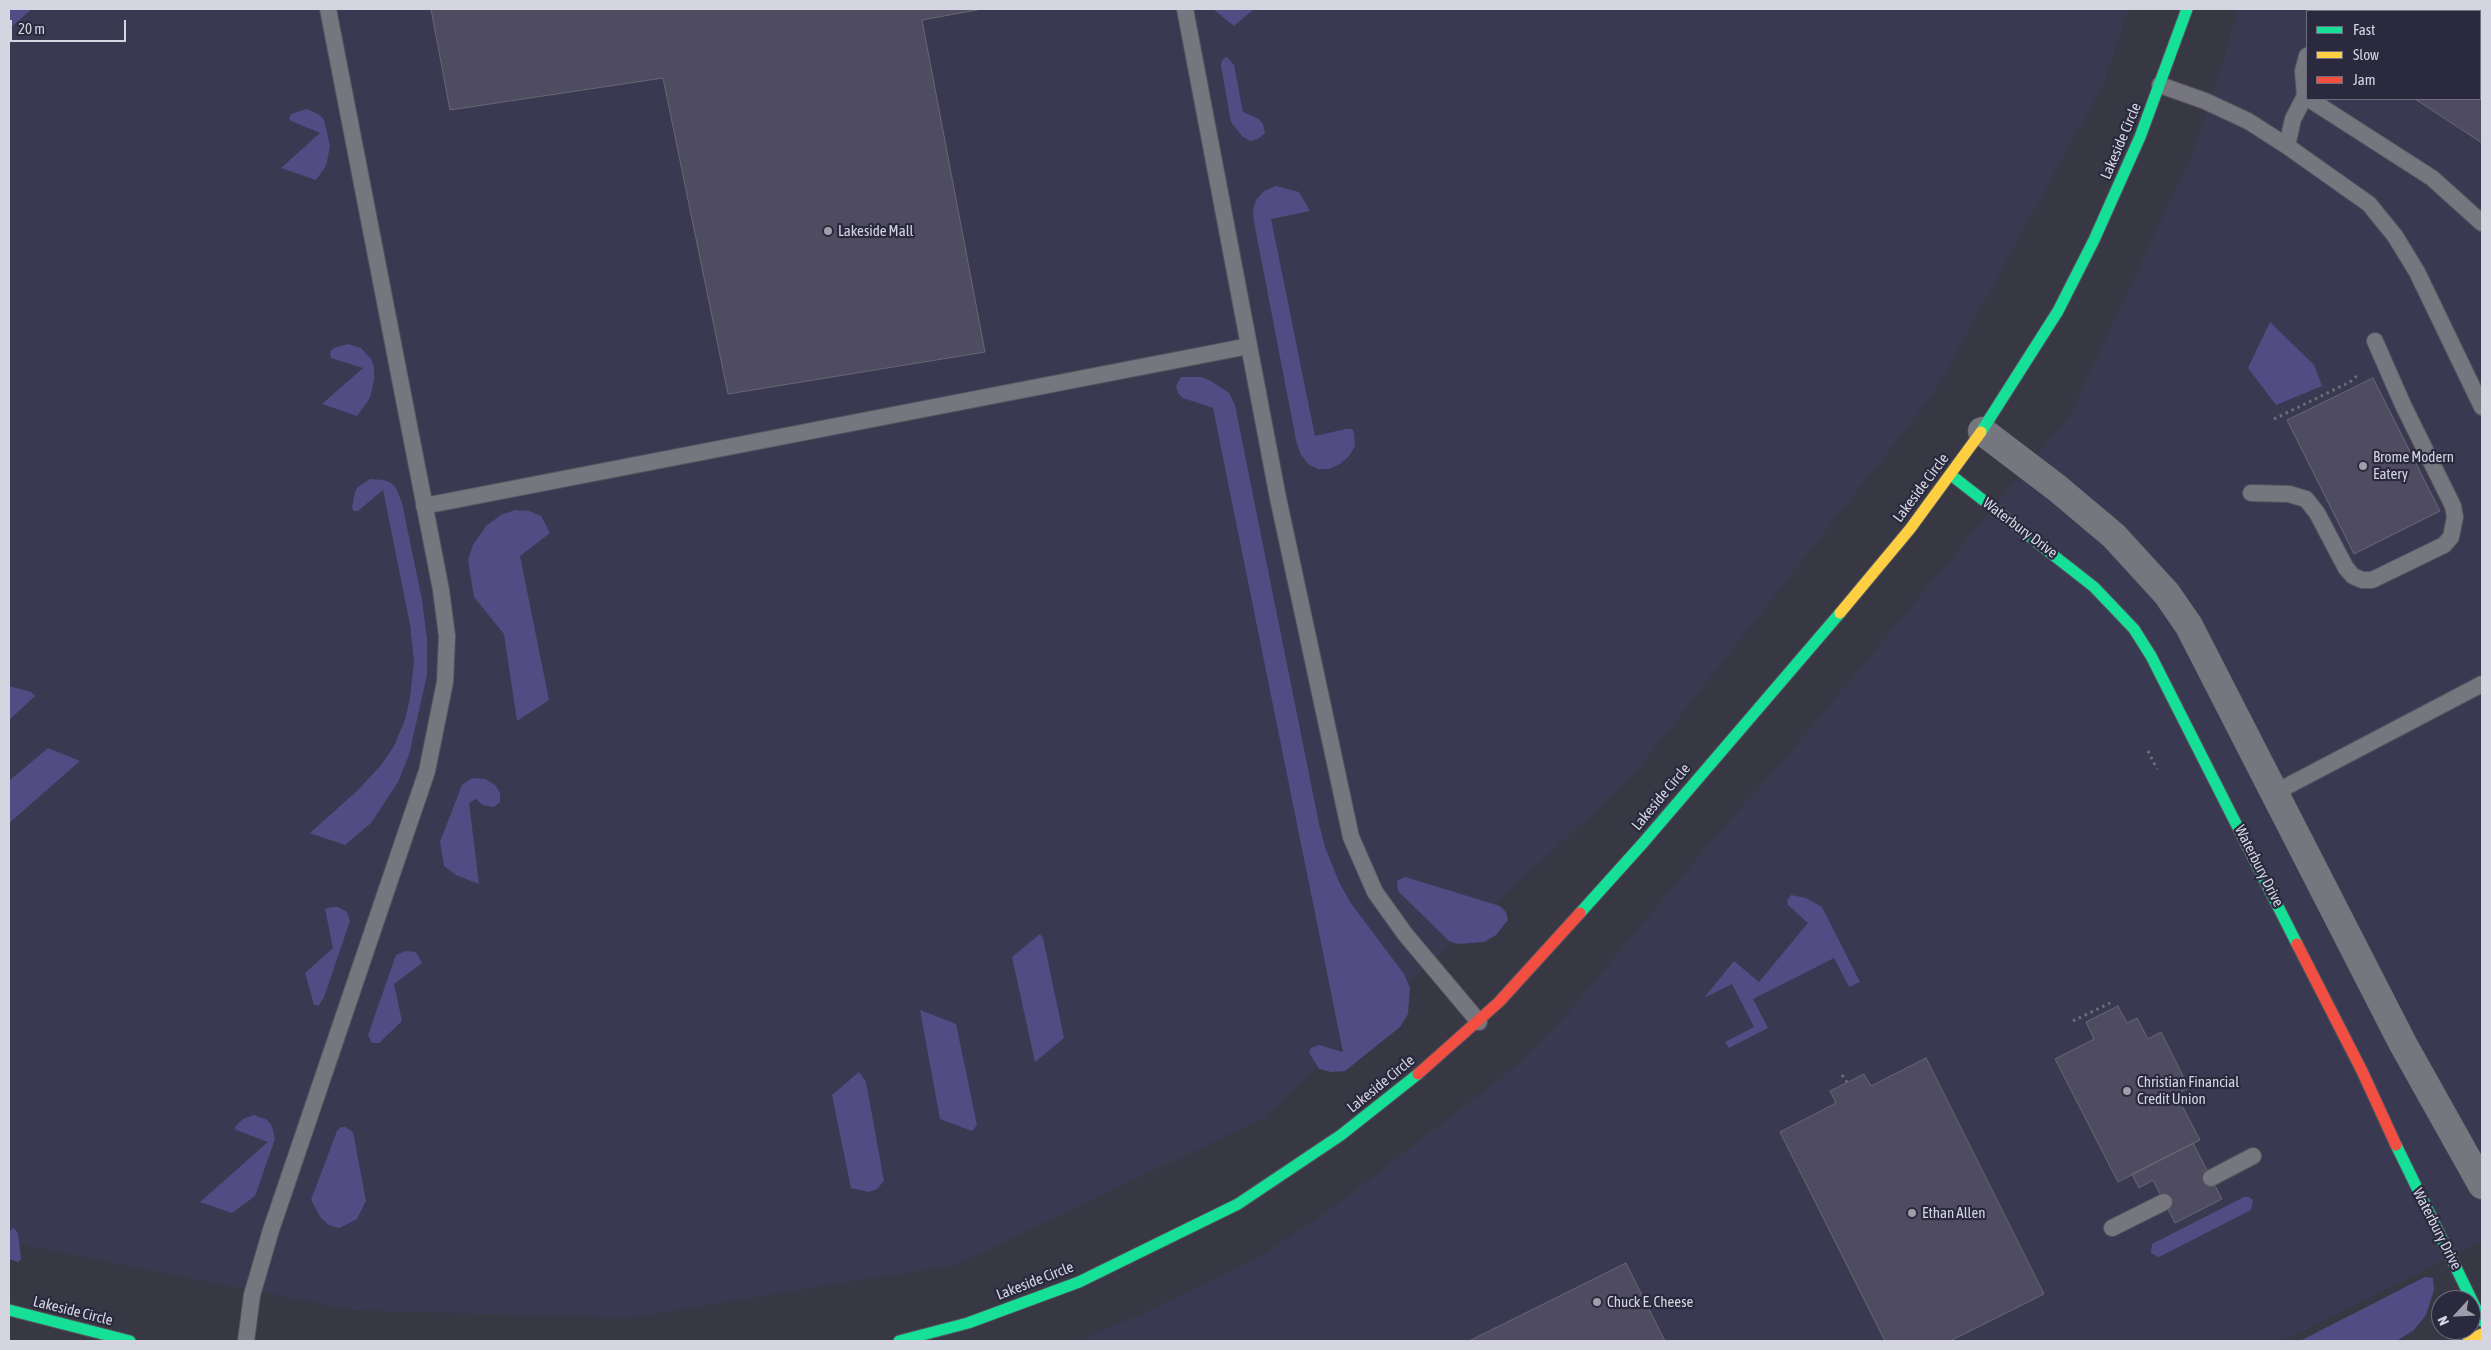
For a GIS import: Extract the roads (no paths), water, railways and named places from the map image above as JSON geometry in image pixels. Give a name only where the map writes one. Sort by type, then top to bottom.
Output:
[{"type":"street","name":"Lakeside Circle","points":[[900,1341],[968,1323],[1079,1282],[1238,1204],[1341,1135],[1479,1022],[1618,871],[1781,683],[1951,476],[2053,319],[2094,240],[2140,137],[2187,9]]},
{"type":"street","points":[[1982,431],[2057,488],[2114,536],[2167,594],[2189,626],[2210,663],[2403,1044],[2482,1185]]},
{"type":"street","name":"Waterbury Drive","points":[[1951,476],[2054,554],[2094,587],[2134,629],[2151,656],[2362,1071],[2413,1183],[2482,1321]]},
{"type":"street","name":"Lakeside Circle","points":[[9,1310],[130,1341]]},
{"type":"street","points":[[2468,1341],[2482,1334]]},
{"type":"lane","points":[[246,1341],[252,1295],[271,1230],[427,771],[445,682],[447,636],[442,590],[328,9]]},
{"type":"lane","points":[[1185,9],[1278,498],[1351,837],[1375,892],[1405,934],[1479,1022]]},
{"type":"lane","points":[[2306,60],[2303,72],[2306,92]]},
{"type":"lane","points":[[2160,85],[2248,121],[2369,204],[2395,236],[2417,272],[2482,407]]},
{"type":"lane","points":[[2287,146],[2293,119],[2306,100]]},
{"type":"lane","points":[[2310,100],[2432,178],[2482,224]]},
{"type":"lane","points":[[2251,494],[2288,494],[2306,499],[2317,513],[2346,568],[2353,576],[2362,580],[2372,580],[2444,544],[2451,537],[2455,517],[2453,506],[2402,405],[2375,342]]},
{"type":"lane","points":[[424,506],[1249,346]]},
{"type":"lane","points":[[2276,792],[2482,684]]},
{"type":"lane","points":[[2211,1178],[2253,1156]]},
{"type":"lane","points":[[2112,1228],[2164,1202]]},
{"type":"place","name":"Lakeside Mall","points":[[828,231]]},
{"type":"place","name":"Brome Modern Eatery","points":[[2363,466]]},
{"type":"place","name":"Christian Financial Credit Union","points":[[2127,1091]]},
{"type":"place","name":"Ethan Allen","points":[[1912,1213]]},
{"type":"place","name":"Chuck E. Cheese","points":[[1597,1302]]}]
